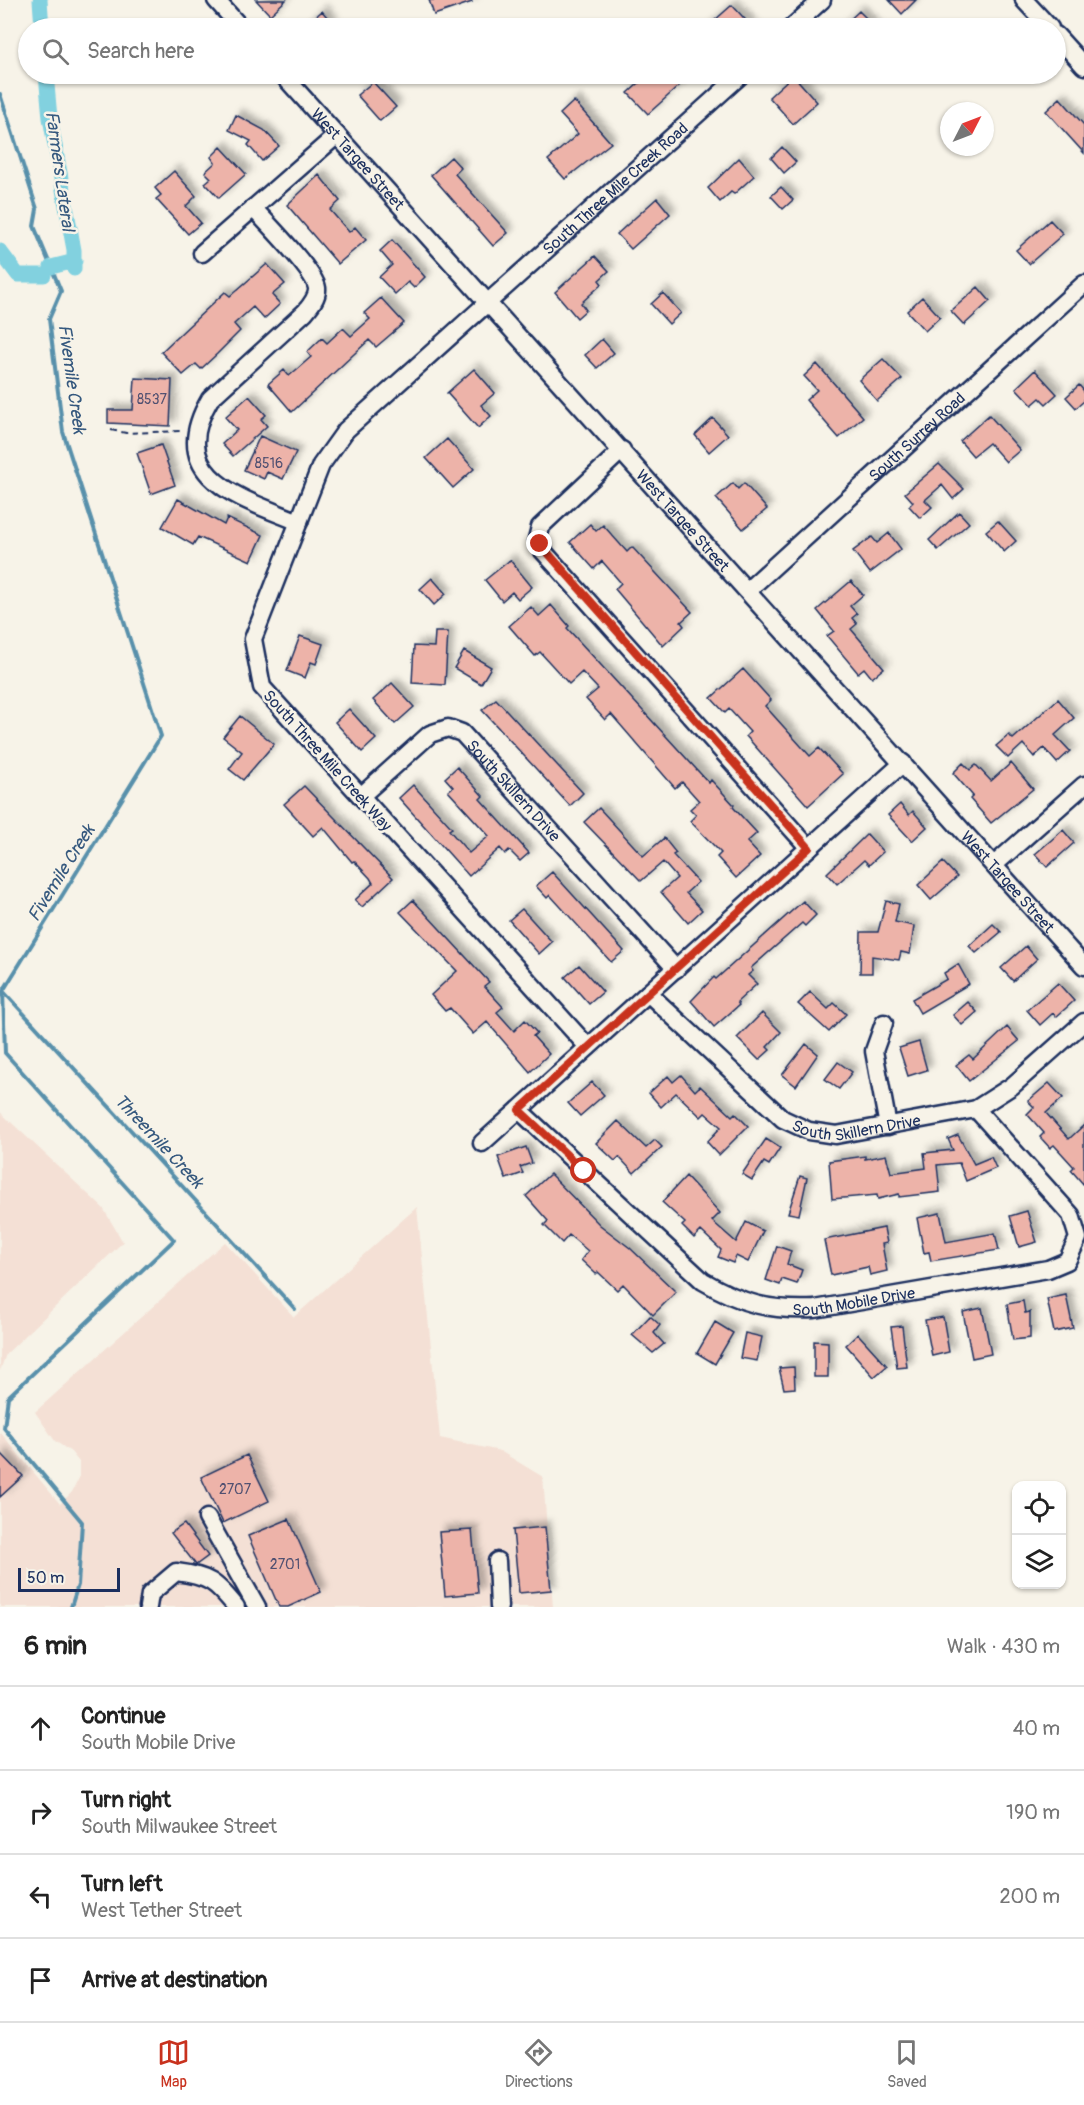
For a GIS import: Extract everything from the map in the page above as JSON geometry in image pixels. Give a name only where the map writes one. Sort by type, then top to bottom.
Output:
[{"type":"street","points":[[216,0],[232,18]]},
{"type":"street","points":[[802,18],[822,0]]},
{"type":"street","points":[[1024,0],[1041,18]]},
{"type":"street","points":[[1066,46],[1084,66]]},
{"type":"street","name":"West Targee Street","points":[[291,84],[1084,966]]},
{"type":"street","name":"South Three Mile Creek Road","points":[[488,302],[731,84]]},
{"type":"street","points":[[202,252],[337,135]]},
{"type":"street","points":[[254,208],[311,274],[317,288],[316,295],[305,312],[210,399],[200,414],[195,445],[198,458],[218,484],[228,492],[299,522]]},
{"type":"street","name":"South Surrey Road","points":[[748,590],[1084,284]]},
{"type":"street","name":"South Three Mile Creek Way","points":[[488,302],[346,430],[321,465],[254,639],[262,687],[588,1047]]},
{"type":"street","points":[[622,450],[540,527],[537,539],[543,551],[809,848]]},
{"type":"street","name":"South Skillern Drive","points":[[361,796],[430,734],[448,728],[462,733],[676,969]]},
{"type":"street","points":[[482,1143],[903,763]]},
{"type":"street","points":[[994,865],[1084,785]]},
{"type":"street","name":"South Skillern Drive","points":[[648,993],[783,1119],[809,1131],[836,1135],[976,1109],[1012,1086],[1084,1022]]},
{"type":"street","points":[[884,1023],[874,1051],[888,1126]]},
{"type":"street","name":"South Mobile Drive","points":[[519,1110],[703,1281],[729,1296],[758,1307],[787,1310],[814,1309],[1048,1269],[1066,1261],[1078,1238],[1071,1215],[976,1109]]},
{"type":"street","points":[[207,1518],[257,1607]]},
{"type":"street","points":[[497,1561],[499,1607]]},
{"type":"street","points":[[148,1607],[150,1594],[176,1572],[202,1575],[219,1586],[236,1607]]},
{"type":"path","points":[[111,430],[126,433],[196,431]]},
{"type":"shaded area","points":[[0,1112],[103,1208],[123,1242],[6,1354],[0,1371]]},
{"type":"shaded area","points":[[417,1207],[440,1438],[500,1451],[543,1477],[553,1607],[0,1607],[0,1432],[60,1504],[72,1492],[79,1478],[79,1462],[71,1452],[55,1441],[35,1412],[225,1242],[294,1317]]},
{"type":"building","points":[[256,0],[286,0],[270,15]]},
{"type":"building","points":[[429,0],[471,0],[472,2],[434,15]]},
{"type":"building","points":[[889,0],[916,0],[902,14]]},
{"type":"building","points":[[732,5],[744,18],[717,18]]},
{"type":"building","points":[[322,11],[328,18],[314,18]]},
{"type":"building","points":[[859,11],[866,18],[852,18]]},
{"type":"building","points":[[371,84],[375,84],[396,107],[380,121],[357,95]]},
{"type":"building","points":[[638,84],[677,84],[679,86],[648,114],[628,93]]},
{"type":"building","points":[[783,84],[801,84],[817,102],[793,124],[769,97]]},
{"type":"building","points":[[1060,98],[1084,125],[1084,153],[1046,111]]},
{"type":"building","points":[[574,101],[611,143],[565,179],[548,160],[578,134],[560,114]]},
{"type":"building","points":[[236,115],[264,130],[279,146],[262,161],[248,145],[251,141],[229,130]]},
{"type":"building","points":[[221,147],[246,174],[219,198],[205,183],[211,178],[205,172],[215,163],[211,157]]},
{"type":"building","points":[[782,147],[796,162],[784,173],[771,158]]},
{"type":"building","points":[[451,157],[461,168],[455,174],[508,233],[493,246],[431,175]]},
{"type":"building","points":[[739,158],[754,176],[734,194],[731,192],[720,202],[708,188]]},
{"type":"building","points":[[174,171],[196,196],[186,206],[201,223],[188,234],[156,199],[161,195],[155,188]]},
{"type":"building","points":[[319,175],[340,201],[330,210],[349,232],[355,227],[366,240],[338,264],[287,205]]},
{"type":"building","points":[[781,187],[793,200],[783,209],[771,196]]},
{"type":"building","points":[[657,198],[670,214],[631,249],[617,234]]},
{"type":"building","points":[[1050,220],[1063,234],[1029,264],[1016,250]]},
{"type":"building","points":[[392,240],[425,277],[414,288],[408,282],[395,294],[379,277],[392,265],[380,251]]},
{"type":"building","points":[[595,256],[609,271],[599,280],[602,284],[581,303],[586,310],[577,318],[555,292]]},
{"type":"building","points":[[267,264],[285,284],[272,295],[280,304],[264,319],[253,307],[234,324],[240,331],[217,354],[201,369],[196,364],[183,375],[161,352],[225,292],[230,296]]},
{"type":"building","points":[[978,287],[990,301],[964,325],[951,311]]},
{"type":"building","points":[[663,293],[681,313],[669,324],[651,304]]},
{"type":"building","points":[[922,297],[940,317],[925,331],[907,311]]},
{"type":"building","points":[[381,298],[404,323],[376,347],[369,340],[292,412],[268,384],[284,370],[289,376],[311,357],[307,352],[322,338],[327,343],[343,328],[351,336],[370,319],[364,313]]},
{"type":"building","points":[[602,339],[614,353],[597,368],[585,355]]},
{"type":"building","points":[[883,359],[902,379],[877,401],[859,380]]},
{"type":"building","points":[[817,364],[863,417],[839,438],[806,400],[817,390],[804,376]]},
{"type":"building","points":[[474,369],[495,393],[481,405],[491,416],[478,428],[447,393]]},
{"type":"building","points":[[1035,370],[1057,394],[1046,404],[1040,398],[1032,405],[1016,388]]},
{"type":"building","points":[[135,378],[172,380],[170,426],[108,423],[108,410],[133,410]]},
{"type":"building","points":[[1079,385],[1084,391],[1084,401],[1076,408],[1066,397]]},
{"type":"building","points":[[249,396],[266,415],[261,419],[267,426],[233,456],[222,444],[237,430],[225,417]]},
{"type":"building","points":[[989,415],[1020,450],[1006,462],[989,443],[973,456],[960,441]]},
{"type":"building","points":[[713,418],[728,435],[709,452],[695,435]]},
{"type":"building","points":[[260,436],[296,452],[283,479],[267,472],[264,479],[244,470]]},
{"type":"building","points":[[447,439],[474,469],[453,488],[426,458]]},
{"type":"building","points":[[161,445],[175,485],[151,494],[137,453]]},
{"type":"building","points":[[939,464],[964,489],[953,499],[942,485],[925,500],[932,507],[920,518],[909,506],[913,502],[905,493]]},
{"type":"building","points":[[733,483],[738,489],[744,483],[767,509],[743,529],[716,498]]},
{"type":"building","points":[[178,499],[224,525],[227,518],[263,535],[251,561],[198,537],[193,545],[162,527]]},
{"type":"building","points":[[959,512],[969,523],[938,550],[929,540]]},
{"type":"building","points":[[998,521],[1016,541],[1004,552],[986,531]]},
{"type":"building","points":[[590,524],[596,531],[603,525],[627,552],[632,547],[692,612],[681,622],[684,626],[663,646],[615,589],[621,583],[602,561],[594,569],[570,542]]},
{"type":"building","points":[[889,533],[901,549],[870,573],[853,551],[872,537],[877,543]]},
{"type":"building","points":[[510,560],[532,587],[518,599],[512,592],[502,601],[485,580]]},
{"type":"building","points":[[432,578],[446,594],[434,605],[420,589]]},
{"type":"building","points":[[851,581],[863,595],[850,606],[857,614],[852,618],[857,624],[851,629],[884,668],[872,678],[864,668],[858,673],[827,636],[834,631],[817,610]]},
{"type":"building","points":[[551,605],[569,626],[567,628],[709,783],[711,780],[757,833],[747,842],[760,856],[736,878],[717,857],[721,853],[690,821],[696,815],[690,809],[699,801],[682,782],[675,788],[611,714],[605,720],[586,699],[598,689],[582,672],[569,684],[540,652],[535,656],[509,626],[531,607],[539,616]]},
{"type":"building","points":[[435,632],[448,632],[445,685],[412,683],[414,646],[434,647]]},
{"type":"building","points":[[300,636],[323,644],[316,664],[311,662],[305,678],[287,671]]},
{"type":"building","points":[[464,651],[491,667],[481,684],[454,668]]},
{"type":"building","points":[[743,669],[771,700],[765,706],[810,756],[819,748],[843,774],[808,806],[746,736],[750,732],[729,709],[725,713],[711,698]]},
{"type":"building","points":[[392,683],[414,707],[395,724],[373,700]]},
{"type":"building","points":[[496,699],[583,793],[570,806],[482,710]]},
{"type":"building","points":[[1058,699],[1074,718],[1055,735],[1070,751],[1057,763],[1044,748],[1034,757],[1023,744],[1008,758],[996,746],[1009,735],[1013,739]]},
{"type":"building","points":[[349,709],[376,739],[362,752],[335,722]]},
{"type":"building","points":[[240,716],[274,744],[243,780],[229,769],[242,752],[223,737]]},
{"type":"building","points":[[963,763],[970,770],[976,765],[991,781],[1011,763],[1033,789],[991,823],[970,799],[973,796],[953,773]]},
{"type":"building","points":[[457,767],[483,796],[480,799],[529,853],[520,861],[509,850],[505,854],[500,848],[469,876],[399,798],[413,785],[452,828],[449,830],[469,853],[489,836],[448,791],[453,787],[445,778]]},
{"type":"building","points":[[304,786],[393,878],[362,907],[355,900],[373,883],[370,878],[354,861],[352,862],[323,827],[313,836],[284,804]]},
{"type":"building","points":[[900,804],[909,815],[913,811],[927,827],[912,841],[888,815]]},
{"type":"building","points":[[599,808],[643,856],[664,838],[676,853],[673,855],[698,882],[686,893],[702,910],[688,923],[661,892],[677,878],[663,862],[641,881],[584,822]]},
{"type":"building","points":[[1063,830],[1074,843],[1047,867],[1035,854]]},
{"type":"building","points":[[867,834],[883,852],[869,865],[864,860],[837,884],[827,873]]},
{"type":"building","points":[[943,862],[957,877],[931,900],[918,885]]},
{"type":"building","points":[[552,872],[624,951],[611,962],[550,895],[547,898],[536,886]]},
{"type":"building","points":[[413,900],[489,982],[484,986],[503,1007],[497,1012],[514,1031],[525,1020],[537,1033],[533,1036],[549,1054],[530,1072],[487,1022],[473,1034],[450,1008],[445,1011],[431,995],[457,971],[400,912]]},
{"type":"building","points":[[803,901],[816,915],[805,926],[802,923],[751,968],[753,971],[748,975],[757,984],[737,1002],[739,1005],[714,1027],[691,1001],[714,977],[716,979]]},
{"type":"building","points":[[886,901],[899,904],[895,922],[914,926],[910,954],[901,952],[899,960],[872,956],[872,973],[860,973],[861,932],[878,932]]},
{"type":"building","points":[[522,909],[552,942],[539,954],[509,920]]},
{"type":"building","points":[[993,924],[1001,932],[976,953],[969,946]]},
{"type":"building","points":[[1026,946],[1037,959],[1013,981],[1001,968]]},
{"type":"building","points":[[958,964],[969,984],[920,1013],[912,999],[947,979],[944,973]]},
{"type":"building","points":[[579,965],[603,992],[589,1004],[565,977]]},
{"type":"building","points":[[1058,983],[1074,1001],[1056,1017],[1053,1013],[1040,1025],[1027,1010]]},
{"type":"building","points":[[810,992],[828,1009],[834,1003],[846,1014],[829,1032],[798,1004]]},
{"type":"building","points":[[968,1002],[977,1012],[962,1025],[953,1015]]},
{"type":"building","points":[[762,1013],[781,1032],[767,1047],[770,1050],[759,1060],[737,1038]]},
{"type":"building","points":[[1007,1027],[1019,1041],[969,1081],[956,1065],[969,1055],[973,1059]]},
{"type":"building","points":[[919,1042],[927,1070],[908,1076],[899,1048]]},
{"type":"building","points":[[806,1044],[818,1054],[796,1086],[782,1075]]},
{"type":"building","points":[[838,1062],[852,1072],[839,1089],[825,1079]]},
{"type":"building","points":[[681,1075],[695,1091],[700,1086],[732,1116],[735,1113],[748,1126],[719,1155],[707,1142],[721,1127],[705,1113],[701,1117],[676,1093],[661,1107],[649,1093],[668,1076],[673,1082]]},
{"type":"building","points":[[592,1082],[604,1095],[580,1116],[568,1103]]},
{"type":"building","points":[[1049,1083],[1063,1098],[1046,1113],[1069,1139],[1084,1125],[1084,1185],[1071,1170],[1074,1167],[1054,1145],[1050,1148],[1040,1137],[1044,1133],[1027,1114],[1034,1107],[1028,1101]]},
{"type":"building","points":[[618,1121],[646,1148],[655,1140],[662,1147],[634,1173],[619,1157],[615,1161],[596,1143]]},
{"type":"building","points":[[958,1135],[974,1164],[991,1157],[996,1168],[966,1181],[959,1163],[937,1165],[940,1192],[899,1197],[899,1194],[878,1199],[877,1195],[832,1199],[829,1161],[886,1155],[891,1173],[926,1168],[924,1153],[953,1150],[948,1139]]},
{"type":"building","points":[[766,1139],[780,1148],[769,1165],[764,1162],[752,1180],[742,1174]]},
{"type":"building","points":[[526,1147],[532,1163],[520,1167],[523,1173],[506,1179],[498,1157]]},
{"type":"building","points":[[550,1174],[600,1225],[630,1248],[676,1292],[653,1315],[623,1284],[617,1290],[581,1260],[588,1251],[569,1235],[562,1243],[544,1225],[548,1221],[526,1196]]},
{"type":"building","points":[[686,1176],[720,1213],[712,1221],[736,1242],[746,1222],[763,1231],[748,1262],[736,1256],[733,1263],[718,1257],[721,1250],[701,1231],[694,1238],[682,1226],[685,1223],[662,1202]]},
{"type":"building","points":[[800,1176],[807,1178],[799,1215],[788,1213]]},
{"type":"building","points":[[1027,1211],[1037,1242],[1019,1247],[1010,1216]]},
{"type":"building","points":[[940,1213],[946,1242],[995,1233],[999,1250],[931,1261],[929,1252],[924,1253],[917,1218]]},
{"type":"building","points":[[884,1228],[887,1243],[882,1244],[887,1271],[870,1275],[868,1267],[831,1275],[824,1240]]},
{"type":"building","points":[[777,1246],[791,1251],[787,1264],[802,1270],[797,1284],[782,1279],[780,1285],[766,1280]]},
{"type":"building","points":[[1066,1295],[1073,1328],[1054,1332],[1047,1299]]},
{"type":"building","points":[[1023,1301],[1025,1313],[1030,1312],[1030,1338],[1013,1340],[1007,1304]]},
{"type":"building","points":[[982,1308],[991,1354],[972,1358],[963,1312]]},
{"type":"building","points":[[650,1316],[660,1325],[654,1333],[664,1344],[653,1353],[632,1335]]},
{"type":"building","points":[[943,1317],[949,1352],[932,1356],[925,1320]]},
{"type":"building","points":[[715,1322],[733,1333],[715,1364],[697,1353]]},
{"type":"building","points":[[902,1326],[907,1367],[897,1368],[891,1327]]},
{"type":"building","points":[[745,1333],[762,1337],[757,1361],[740,1358]]},
{"type":"building","points":[[858,1334],[887,1366],[874,1377],[846,1345]]},
{"type":"building","points":[[814,1341],[828,1342],[828,1377],[814,1377]]},
{"type":"building","points":[[794,1367],[795,1388],[784,1389],[779,1368]]},
{"type":"building","points":[[0,1452],[23,1476],[0,1497]]},
{"type":"building","points":[[247,1455],[269,1501],[223,1523],[201,1477]]},
{"type":"building","points":[[289,1519],[321,1592],[288,1607],[279,1607],[248,1536]]},
{"type":"building","points":[[184,1524],[208,1556],[196,1565],[171,1533]]},
{"type":"building","points":[[545,1527],[551,1590],[519,1593],[513,1530]]},
{"type":"building","points":[[472,1530],[478,1593],[445,1596],[439,1532]]},
{"type":"waterway","name":"Farmers Lateral","points":[[40,0],[41,18]]},
{"type":"waterway","name":"Farmers Lateral","points":[[47,84],[50,118],[74,250],[74,269]]},
{"type":"waterway","name":"Fivemile Creek","points":[[0,94],[37,209],[34,226],[61,291],[49,319],[63,432],[161,736],[3,991],[5,1053],[174,1240],[8,1397],[4,1428],[82,1522],[78,1585],[71,1607]]},
{"type":"waterway","name":"Farmers Lateral","points":[[0,251],[18,275],[44,275]]},
{"type":"waterway","points":[[51,267],[75,261]]},
{"type":"waterway","name":"Threemile Creek","points":[[3,991],[295,1309]]},
{"type":"route","points":[[540,544],[543,551],[809,848],[519,1110],[584,1171]]}]
